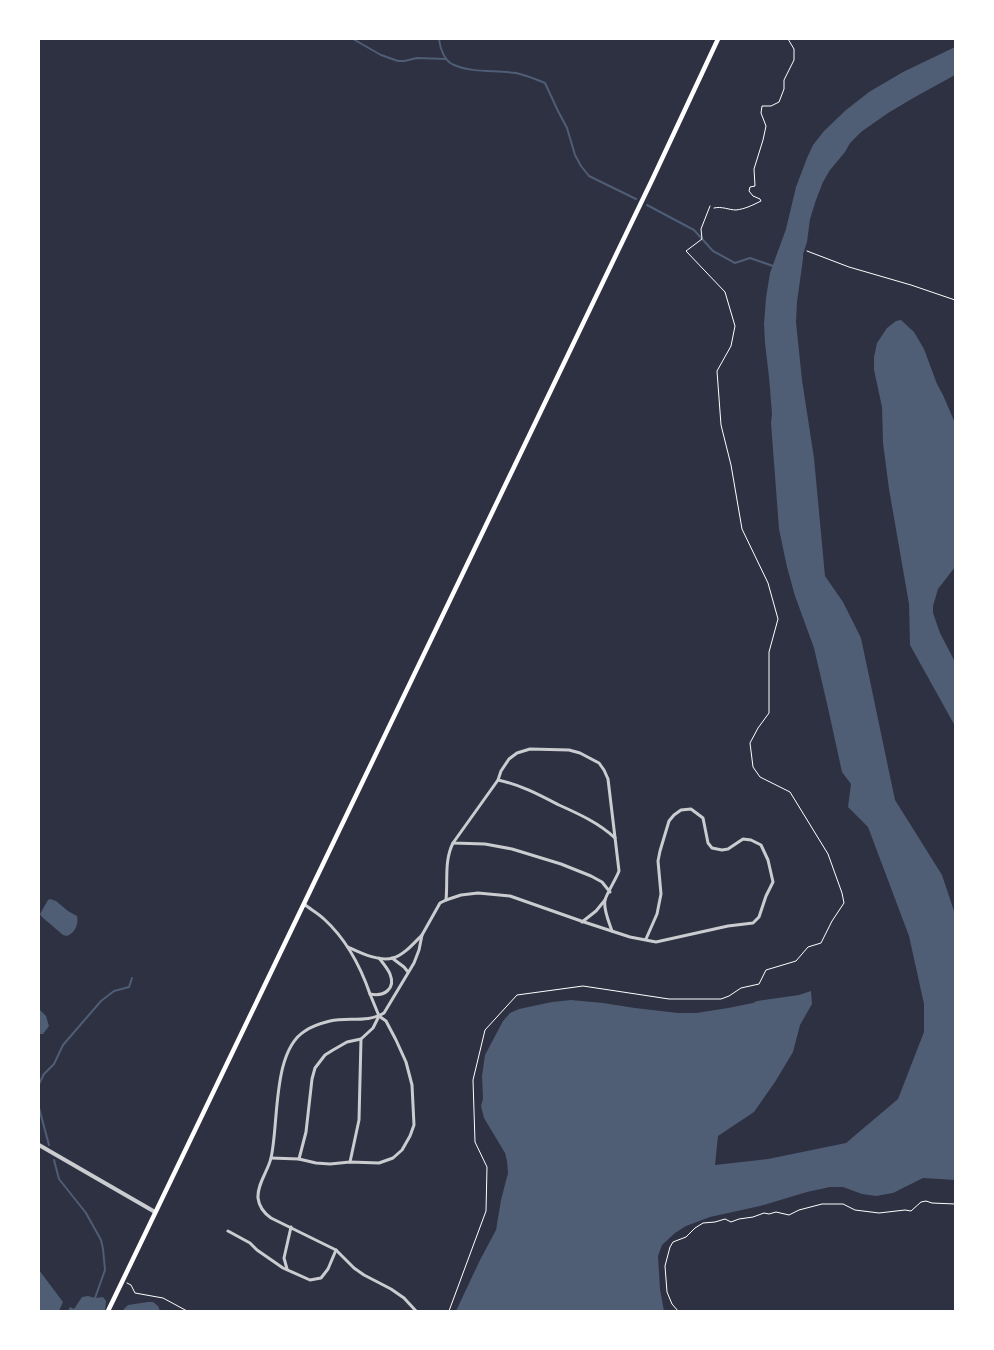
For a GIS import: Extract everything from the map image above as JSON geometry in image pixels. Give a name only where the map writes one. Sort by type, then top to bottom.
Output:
[{"type":"main road","points":[[108,1311],[718,39]]},
{"type":"street","points":[[446,900],[448,881],[446,863],[448,852],[498,780],[501,770],[509,759],[516,753],[530,749],[569,750],[580,753],[598,763],[604,770],[608,779],[619,871],[605,900],[596,911],[582,922]]},
{"type":"street","points":[[498,780],[531,790],[587,818],[605,829],[615,838]]},
{"type":"street","points":[[416,1311],[404,1298],[354,1268],[336,1250],[264,1213],[259,1204],[258,1196],[260,1188],[271,1158],[280,1080],[288,1052],[296,1038],[305,1030],[331,1021],[358,1020],[378,1016],[384,1013],[414,963],[419,950],[422,935],[440,904],[446,900],[461,895],[478,893],[510,896],[582,922],[643,940],[646,939],[656,942],[728,926],[752,923],[759,917],[766,896],[773,882],[773,876],[768,860],[761,845],[751,840],[743,839],[728,849],[722,850],[712,848],[708,843],[703,818],[698,813],[691,809],[681,810],[674,815],[670,821],[660,851],[658,861],[661,894],[657,914],[646,939]]},
{"type":"street","points":[[453,843],[485,844],[512,849],[561,864],[602,882],[610,892]]},
{"type":"street","points":[[605,900],[606,913],[612,931]]},
{"type":"street","points":[[271,1158],[299,1159],[316,1163],[330,1164],[350,1162],[379,1163],[393,1158],[402,1150],[414,1125],[412,1085],[406,1062],[386,1021],[378,1016],[363,972],[348,947],[324,919],[304,904]]},
{"type":"street","points":[[348,947],[379,958],[392,958],[400,954],[422,935]]},
{"type":"street","points":[[370,994],[384,994],[390,988],[392,981],[390,973],[379,958]]},
{"type":"street","points":[[392,958],[408,972]]},
{"type":"street","points":[[299,1159],[306,1132],[312,1079],[316,1068],[325,1055],[347,1042],[361,1039],[373,1028],[378,1016]]},
{"type":"street","points":[[350,1162],[359,1120],[361,1039]]},
{"type":"street","points":[[39,1145],[155,1212]]},
{"type":"street","points":[[287,1269],[284,1258],[291,1227]]},
{"type":"street","points":[[228,1231],[250,1243],[257,1250],[287,1269],[310,1280],[321,1278],[328,1269],[336,1250]]},
{"type":"path","points":[[714,208],[718,206],[736,210],[752,206],[761,201],[760,198],[753,196],[749,191],[750,187],[755,186],[754,169],[766,126],[761,113],[762,106],[770,106],[779,102],[784,89],[784,80],[794,60],[794,49],[788,39]]},
{"type":"path","points":[[449,1311],[486,1211],[487,1167],[475,1142],[473,1080],[485,1030],[517,995],[583,986],[669,1000],[720,999],[730,996],[740,988],[759,984],[766,970],[796,961],[808,947],[821,943],[832,921],[844,903],[828,854],[790,792],[760,777],[753,767],[750,743],[758,728],[769,713],[768,652],[778,619],[768,583],[742,529],[731,465],[721,425],[717,371],[731,346],[734,326],[725,292],[686,251],[702,239],[701,229],[710,206]]},
{"type":"path","points":[[808,251],[849,267],[912,285],[955,300]]},
{"type":"path","points":[[678,1311],[672,1304],[667,1292],[665,1266],[670,1247],[673,1242],[686,1237],[695,1228],[703,1223],[725,1219],[731,1222],[764,1213],[769,1214],[776,1212],[790,1215],[798,1210],[822,1204],[843,1204],[855,1210],[879,1213],[905,1210],[911,1211],[918,1204],[926,1201],[932,1203],[955,1204]]},
{"type":"path","points":[[123,1281],[131,1285],[135,1294],[162,1298],[187,1311]]},
{"type":"water","points":[[955,47],[955,75],[888,113],[861,132],[850,143],[823,182],[810,219],[807,242],[803,254],[796,322],[802,380],[814,458],[825,576],[843,602],[861,638],[895,800],[942,875],[955,914],[955,1180],[923,1178],[893,1193],[876,1196],[862,1194],[843,1187],[830,1187],[760,1206],[710,1217],[686,1226],[675,1233],[662,1245],[658,1256],[660,1289],[664,1311],[456,1311],[496,1230],[501,1200],[508,1173],[505,1153],[484,1118],[481,1106],[483,1099],[482,1076],[485,1055],[503,1021],[510,1013],[519,1009],[552,1002],[571,1000],[678,1013],[696,1013],[728,1008],[757,1001],[799,995],[811,991],[812,1004],[800,1025],[793,1052],[775,1082],[754,1112],[718,1136],[715,1165],[768,1159],[846,1143],[898,1099],[924,1032],[924,1004],[909,936],[868,827],[848,807],[851,784],[842,772],[814,648],[795,596],[787,567],[779,529],[771,423],[772,414],[764,324],[770,273],[786,229],[796,187],[813,145],[824,131],[846,110],[869,92],[903,72]]},
{"type":"water","points":[[901,320],[914,332],[924,349],[937,384],[955,423],[955,567],[938,589],[933,606],[933,613],[940,633],[955,662],[955,726],[910,645],[909,604],[889,489],[883,443],[882,407],[874,370],[874,357],[877,343],[887,328],[896,321]]},
{"type":"water","points":[[50,899],[56,901],[77,916],[76,928],[70,935],[63,935],[40,914]]},
{"type":"water","points":[[39,1009],[46,1016],[49,1026],[43,1034],[39,1034]]},
{"type":"water","points":[[39,1270],[63,1302],[59,1311],[39,1311]]},
{"type":"water","points":[[88,1296],[95,1298],[103,1297],[106,1301],[105,1311],[68,1311],[70,1307],[74,1309],[82,1297]]},
{"type":"water","points":[[153,1302],[158,1306],[160,1311],[122,1311],[128,1305]]},
{"type":"waterway","points":[[353,39],[381,55],[398,61],[417,58],[446,59]]},
{"type":"waterway","points":[[439,39],[440,46],[448,61],[461,68],[516,73],[545,83],[567,128],[575,155],[581,166],[589,176],[636,199]]},
{"type":"waterway","points":[[647,205],[694,230],[713,251],[735,263],[750,258],[773,266]]},
{"type":"waterway","points":[[39,1084],[44,1074],[54,1064],[63,1045],[101,1001],[114,991],[129,987],[132,978]]},
{"type":"waterway","points":[[39,1108],[49,1145]]},
{"type":"waterway","points":[[54,1160],[59,1179],[86,1213],[101,1240],[105,1270],[95,1298]]}]
